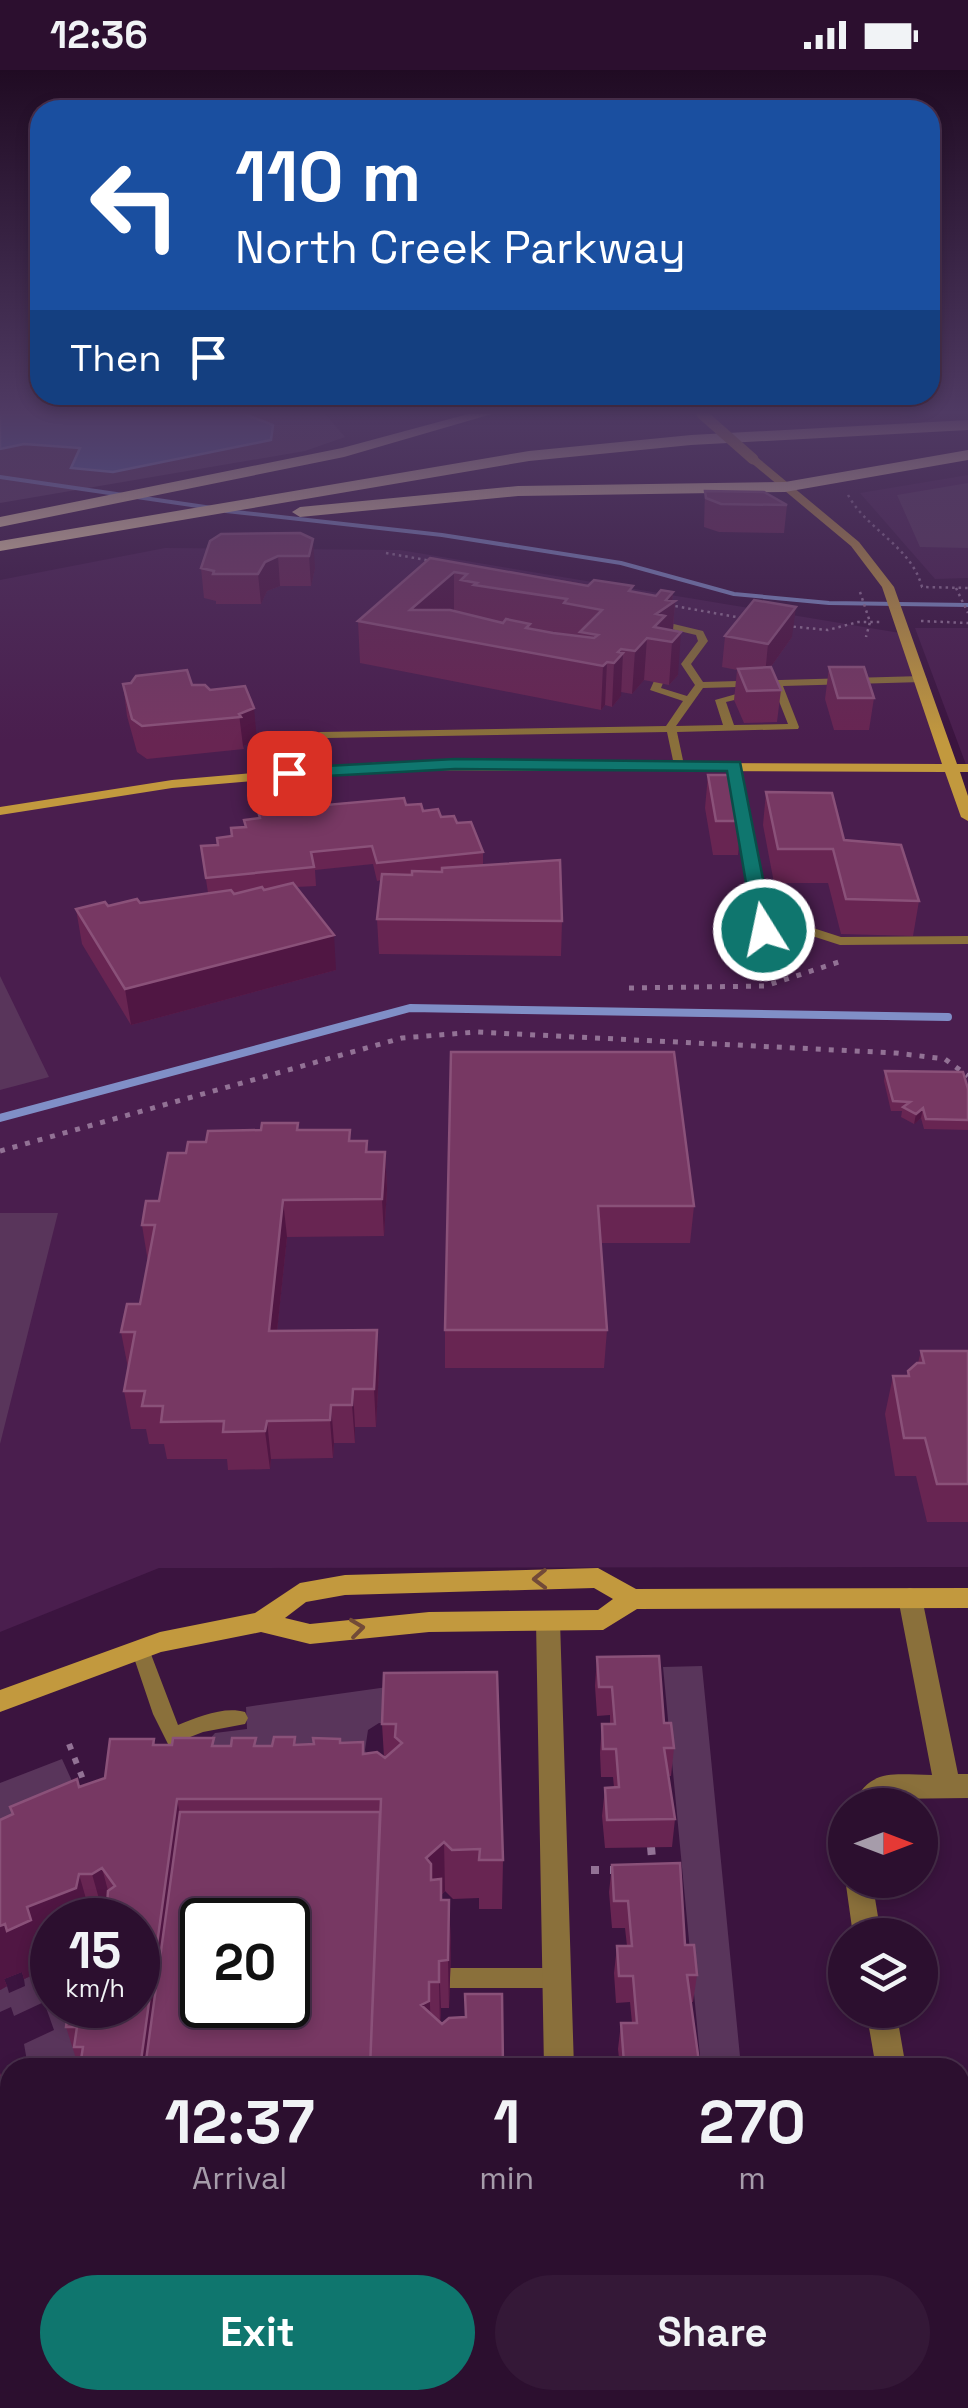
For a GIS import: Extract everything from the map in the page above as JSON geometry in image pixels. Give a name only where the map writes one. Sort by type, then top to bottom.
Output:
[{"type":"highway","points":[[0,527],[26,523]]},
{"type":"highway","points":[[0,544],[115,523]]},
{"type":"highway","points":[[0,560],[211,523]]},
{"type":"main road","points":[[828,523],[867,556],[891,596],[968,817]]},
{"type":"main road","points":[[0,811],[172,784],[325,770],[455,764],[968,768]]},
{"type":"main road","points":[[0,1701],[140,1649],[261,1622],[300,1593],[346,1585],[598,1578],[632,1599],[968,1598]]},
{"type":"main road","points":[[261,1622],[310,1634],[429,1622],[603,1620],[632,1599]]},
{"type":"street","points":[[879,1788],[958,1786],[910,1598]]},
{"type":"street","points":[[548,1620],[560,2058]]},
{"type":"street","points":[[883,2028],[889,2058]]},
{"type":"lane","points":[[650,621],[700,633],[702,641],[681,666],[700,685],[779,687]]},
{"type":"lane","points":[[730,729],[720,700],[724,697],[797,682],[922,679]]},
{"type":"lane","points":[[658,683],[655,690],[659,694],[689,700]]},
{"type":"lane","points":[[679,765],[671,726],[700,685]]},
{"type":"lane","points":[[325,770],[320,734],[794,726],[779,687]]},
{"type":"lane","points":[[772,708],[787,708]]},
{"type":"lane","points":[[723,710],[738,710]]},
{"type":"lane","points":[[734,766],[764,930],[810,931],[840,940],[968,940]]},
{"type":"lane","points":[[140,1649],[173,1735],[194,1774]]},
{"type":"lane","points":[[173,1735],[203,1724],[238,1718]]},
{"type":"lane","points":[[450,1978],[557,1978]]},
{"type":"path","points":[[870,523],[916,566],[922,587],[968,588]]},
{"type":"path","points":[[386,553],[432,561]]},
{"type":"path","points":[[956,588],[968,613]]},
{"type":"path","points":[[860,592],[870,620],[866,638]]},
{"type":"path","points":[[657,603],[752,620]]},
{"type":"path","points":[[784,626],[828,630],[870,620],[900,619],[968,623]]},
{"type":"path","points":[[629,988],[765,986],[861,958]]},
{"type":"path","points":[[0,1150],[402,1038],[476,1032],[896,1053],[945,1060],[968,1076]]},
{"type":"path","points":[[68,1744],[88,1792]]},
{"type":"path","points":[[651,1847],[654,1880]]},
{"type":"path","points":[[637,1869],[652,1869]]},
{"type":"path","points":[[590,1870],[622,1870]]},
{"type":"shaded area","points":[[886,523],[968,523],[968,578],[935,579]]},
{"type":"shaded area","points":[[909,523],[968,523],[968,548],[920,547]]},
{"type":"shaded area","points":[[165,548],[400,550],[906,634],[968,817],[968,1567],[159,1568],[0,1632],[0,580]]},
{"type":"shaded area","points":[[915,628],[968,628],[968,770]]},
{"type":"shaded area","points":[[0,976],[49,1077],[0,1090]]},
{"type":"shaded area","points":[[0,1213],[58,1213],[0,1444]]},
{"type":"shaded area","points":[[702,1666],[740,2058],[700,2058],[663,1667]]},
{"type":"shaded area","points":[[480,1674],[387,1724],[379,1723],[368,1730],[365,1750],[369,1765],[202,1748],[215,1733],[247,1729],[246,1707]]},
{"type":"shaded area","points":[[62,1759],[82,1803],[0,1840],[0,1783]]},
{"type":"shaded area","points":[[30,1976],[30,2009],[14,2016],[11,2007],[0,2012],[0,1990],[7,1986],[9,1993],[25,1986],[24,1979]]},
{"type":"shaded area","points":[[96,2028],[85,2058],[26,2058],[24,2044],[54,2030]]},
{"type":"building","points":[[300,533],[313,539],[309,556],[278,556],[265,562],[258,574],[213,574],[214,571],[201,568],[210,541],[221,534]]},
{"type":"building","points":[[430,558],[588,586],[594,580],[633,586],[629,591],[656,596],[661,590],[673,592],[666,600],[675,601],[656,614],[665,616],[654,627],[681,632],[672,642],[647,638],[635,651],[621,649],[618,652],[623,653],[614,663],[603,666],[358,621]],"holes":[[[454,572],[467,574],[461,580],[477,583],[474,585],[567,599],[564,603],[602,610],[580,632],[598,635],[594,638],[553,633],[526,628],[530,624],[506,619],[503,623],[450,610],[410,610]]]},
{"type":"building","points":[[754,600],[796,607],[768,644],[725,636]]},
{"type":"building","points":[[771,667],[781,690],[747,691],[738,669]]},
{"type":"building","points":[[829,667],[864,667],[874,698],[838,698]]},
{"type":"building","points":[[187,670],[192,685],[205,685],[210,690],[245,686],[254,708],[239,714],[241,717],[142,726],[132,719],[123,684],[131,683],[136,676]]},
{"type":"building","points":[[708,775],[733,775],[741,821],[716,821]]},
{"type":"building","points":[[766,792],[832,793],[844,840],[901,845],[919,901],[846,899],[833,849],[778,849]]},
{"type":"building","points":[[404,798],[406,805],[421,804],[423,811],[438,809],[441,817],[454,816],[457,823],[471,822],[483,852],[377,863],[372,846],[311,852],[314,867],[206,878],[201,846],[218,845],[217,838],[232,836],[231,828],[246,827],[244,820],[260,818],[258,811]]},
{"type":"building","points":[[560,860],[562,921],[377,919],[382,874],[412,875],[412,871],[442,872],[442,868]]},
{"type":"building","points":[[293,883],[334,935],[125,989],[76,909],[105,902],[108,906],[137,899],[140,903],[231,890],[234,894]]},
{"type":"building","points":[[451,1052],[674,1052],[694,1206],[598,1206],[607,1330],[445,1330]]},
{"type":"building","points":[[885,1071],[963,1072],[968,1089],[968,1120],[926,1119],[923,1108],[916,1114],[903,1107],[910,1102],[893,1101]]},
{"type":"building","points":[[262,1123],[298,1123],[297,1130],[350,1130],[349,1141],[367,1141],[366,1152],[385,1152],[382,1199],[283,1200],[269,1331],[377,1330],[374,1389],[353,1389],[352,1405],[331,1405],[330,1420],[267,1421],[265,1431],[223,1432],[224,1421],[161,1422],[163,1406],[142,1406],[145,1391],[124,1391],[135,1332],[121,1332],[127,1304],[140,1304],[155,1225],[142,1225],[146,1201],[159,1201],[168,1153],[186,1153],[188,1142],[206,1142],[208,1131],[261,1130]]},
{"type":"building","points":[[921,1351],[968,1351],[968,1484],[937,1484],[925,1438],[904,1438],[893,1376],[909,1376],[908,1371],[917,1363],[924,1363]]},
{"type":"building","points":[[659,1656],[664,1723],[671,1723],[674,1748],[664,1748],[675,1819],[607,1820],[605,1788],[619,1787],[616,1749],[603,1749],[602,1724],[615,1724],[612,1687],[599,1687],[597,1657]]},
{"type":"building","points":[[497,1672],[503,1860],[479,1860],[480,1849],[452,1850],[444,1842],[426,1858],[431,1864],[431,1880],[441,1879],[441,1900],[449,1900],[448,1960],[439,1961],[439,1982],[429,1982],[429,2001],[421,2005],[442,2024],[449,2018],[466,2017],[465,1994],[502,1994],[503,2058],[370,2058],[381,1799],[177,1799],[160,1923],[160,1898],[108,1898],[108,1891],[115,1886],[102,1868],[92,1874],[79,1874],[76,1888],[50,1898],[30,1898],[30,1920],[7,1931],[5,1924],[0,1926],[0,1820],[13,1814],[10,1807],[77,1779],[79,1787],[105,1778],[110,1739],[154,1739],[153,1745],[172,1745],[173,1738],[214,1738],[212,1746],[231,1746],[232,1738],[256,1738],[254,1746],[272,1746],[274,1737],[295,1737],[294,1745],[314,1744],[313,1738],[340,1739],[340,1743],[363,1742],[363,1754],[377,1752],[385,1758],[402,1743],[395,1737],[396,1724],[382,1724],[384,1673]]},
{"type":"building","points":[[180,1812],[380,1812],[370,2058],[146,2058],[150,2028],[160,2028],[160,1958]]},
{"type":"building","points":[[680,1863],[685,1945],[694,1945],[697,1975],[687,1975],[698,2058],[624,2058],[621,2023],[637,2023],[633,1976],[619,1976],[617,1946],[632,1946],[628,1901],[614,1901],[612,1865]]},
{"type":"building","points":[[77,2028],[146,2028],[141,2058],[81,2058],[83,2047],[74,2047]]},
{"type":"waterway","points":[[335,523],[442,535],[621,563],[734,594],[829,603],[968,605]]},
{"type":"waterway","points":[[0,1118],[410,1008],[948,1017]]},
{"type":"route","points":[[289,773],[455,764],[734,766],[764,930]]}]
